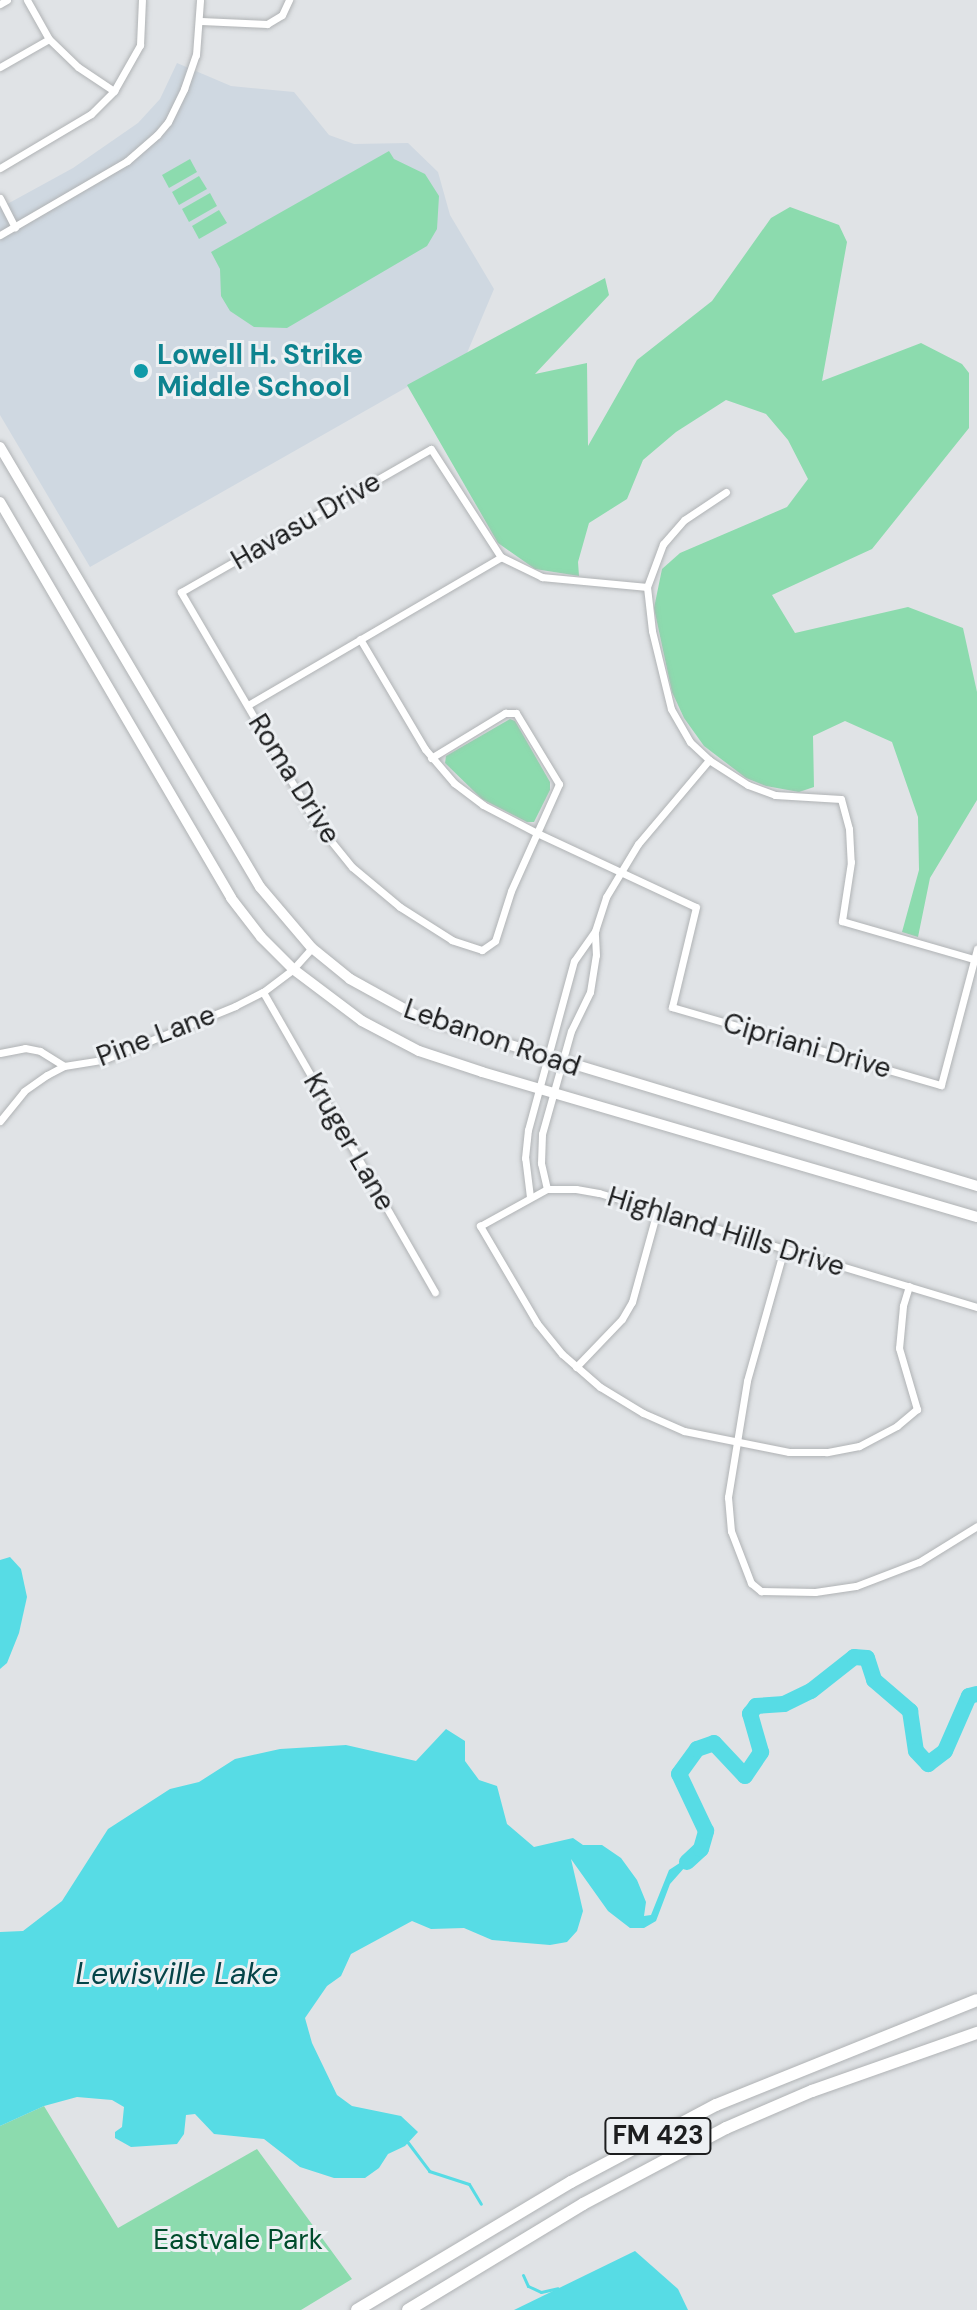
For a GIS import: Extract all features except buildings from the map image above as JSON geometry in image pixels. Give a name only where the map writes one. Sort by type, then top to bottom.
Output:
[{"type":"main road","name":"Lebanon Road","points":[[0,447],[260,887],[312,948],[350,979],[421,1018],[977,1186]]},
{"type":"main road","name":"Lebanon Road","points":[[0,502],[201,851],[261,937],[293,969],[362,1021],[419,1051],[977,1217]]},
{"type":"main road","name":"FM 423","points":[[357,2310],[621,2155],[730,2099],[977,2000]]},
{"type":"main road","name":"FM 423","points":[[408,2310],[633,2177],[714,2134],[812,2091],[977,2033]]},
{"type":"main road","points":[[621,2155],[633,2177]]},
{"type":"street","points":[[0,4],[7,0]]},
{"type":"street","points":[[27,0],[49,39],[78,67],[114,91]]},
{"type":"street","points":[[0,168],[91,114],[114,91],[140,45],[142,0]]},
{"type":"street","points":[[0,235],[127,161],[157,135],[168,122],[196,55],[201,21],[200,0]]},
{"type":"street","points":[[201,21],[272,23],[282,15],[289,0]]},
{"type":"street","points":[[0,67],[49,39]]},
{"type":"street","points":[[0,198],[15,227]]},
{"type":"street","name":"Havasu Drive","points":[[181,592],[431,449],[501,557]]},
{"type":"street","points":[[726,492],[684,520],[663,544],[647,587],[652,631],[671,709],[690,742],[709,760],[748,785],[775,795],[841,799],[849,829],[851,862],[842,921],[976,960],[977,949]]},
{"type":"street","points":[[248,705],[501,557],[542,577],[647,587]]},
{"type":"street","name":"Roma Drive","points":[[181,592],[314,820],[352,867],[400,907],[452,940],[482,950],[488,948],[495,941],[537,833]]},
{"type":"street","points":[[360,639],[431,758],[483,805],[620,870]]},
{"type":"street","points":[[431,758],[505,713],[516,713],[559,784],[537,833]]},
{"type":"street","points":[[530,1197],[525,1158],[546,1058],[574,961],[595,931],[606,897],[620,870],[709,760]]},
{"type":"street","name":"Cipriani Drive","points":[[620,870],[696,907],[672,1007],[941,1085],[976,960]]},
{"type":"street","points":[[547,1189],[541,1163],[542,1134],[571,1031],[590,992],[596,955],[595,931]]},
{"type":"street","name":"Pine Lane","points":[[0,1121],[35,1082],[64,1066],[103,1060],[157,1040],[263,992],[293,969],[312,948]]},
{"type":"street","name":"Kruger Lane","points":[[263,992],[435,1292]]},
{"type":"street","points":[[0,1053],[14,1048],[40,1051],[64,1066]]},
{"type":"street","name":"Highland Hills Drive","points":[[576,1367],[537,1323],[480,1226],[547,1189],[599,1193],[977,1307]]},
{"type":"street","points":[[657,1211],[632,1302],[622,1319],[576,1367],[600,1387],[643,1413],[684,1431],[789,1452],[827,1452],[859,1446],[897,1426],[917,1409],[899,1348],[903,1306],[909,1286]]},
{"type":"street","points":[[784,1249],[748,1377],[728,1497],[731,1531],[738,1555],[756,1589],[815,1592],[856,1586],[919,1562],[977,1526]]},
{"type":"shaded area","points":[[177,63],[231,86],[294,92],[329,135],[354,144],[408,143],[438,172],[450,215],[494,289],[467,353],[90,567],[0,415],[0,208],[73,168],[138,123],[160,99]]},
{"type":"green space","points":[[389,151],[394,159],[425,174],[439,196],[437,229],[427,246],[287,328],[254,327],[230,311],[221,296],[220,269],[211,252]]},
{"type":"green space","points":[[190,159],[197,172],[169,188],[162,175]]},
{"type":"green space","points":[[199,176],[207,189],[179,205],[172,192]]},
{"type":"green space","points":[[210,193],[217,206],[189,222],[182,209]]},
{"type":"green space","points":[[790,207],[839,225],[847,242],[822,381],[921,343],[962,364],[969,373],[969,428],[872,549],[772,595],[795,633],[908,607],[963,628],[977,692],[977,800],[930,878],[918,937],[902,932],[919,870],[918,817],[892,742],[845,721],[813,736],[814,787],[799,792],[766,786],[746,778],[704,746],[684,718],[672,692],[654,608],[662,569],[680,553],[787,507],[808,479],[788,440],[766,414],[726,400],[676,432],[643,460],[627,499],[589,523],[578,562],[579,576],[535,569],[498,543],[407,385],[605,278],[609,295],[535,374],[587,363],[588,446],[637,360],[712,301],[771,218]]},
{"type":"green space","points":[[219,210],[227,223],[199,239],[192,226]]},
{"type":"green space","points":[[510,719],[515,721],[550,782],[550,790],[534,822],[527,822],[482,799],[445,763],[446,756]]},
{"type":"green space","name":"Eastvale Park","points":[[44,2106],[118,2228],[257,2149],[352,2279],[301,2310],[0,2310],[0,2126]]},
{"type":"water","points":[[10,1557],[21,1569],[27,1597],[19,1633],[7,1663],[0,1669],[0,1560]]},
{"type":"water","name":"Lewisville Lake","points":[[446,1729],[465,1741],[465,1761],[479,1780],[497,1786],[507,1824],[534,1847],[573,1838],[583,1845],[602,1845],[621,1858],[637,1880],[646,1902],[644,1916],[651,1915],[669,1870],[701,1849],[670,1884],[656,1921],[644,1928],[630,1928],[608,1911],[571,1859],[583,1911],[577,1931],[567,1942],[550,1945],[492,1940],[464,1928],[431,1929],[412,1921],[351,1954],[341,1976],[327,1986],[305,2018],[312,2043],[337,2095],[352,2106],[401,2116],[418,2132],[405,2146],[388,2154],[379,2168],[365,2178],[334,2178],[300,2167],[264,2139],[214,2134],[195,2114],[186,2115],[184,2134],[177,2144],[131,2147],[115,2138],[115,2132],[122,2127],[124,2107],[112,2100],[77,2097],[44,2106],[0,2126],[0,1932],[23,1931],[62,1901],[108,1829],[170,1789],[199,1782],[235,1759],[280,1749],[346,1745],[416,1761]]},
{"type":"water","points":[[635,2251],[678,2289],[688,2310],[514,2310]]},
{"type":"waterway","points":[[687,1862],[701,1849],[706,1831],[679,1774],[697,1749],[714,1743],[745,1776],[761,1752],[750,1714],[756,1706],[784,1704],[811,1691],[854,1657],[867,1658],[874,1680],[910,1711],[916,1751],[928,1764],[945,1751],[969,1696],[977,1694]]},
{"type":"waterway","points":[[406,2140],[429,2171],[469,2184],[481,2204]]},
{"type":"waterway","points":[[523,2275],[528,2286],[541,2292],[558,2288]]},
{"type":"place","name":"Lowell H. Strike Middle School","points":[[141,371]]}]
